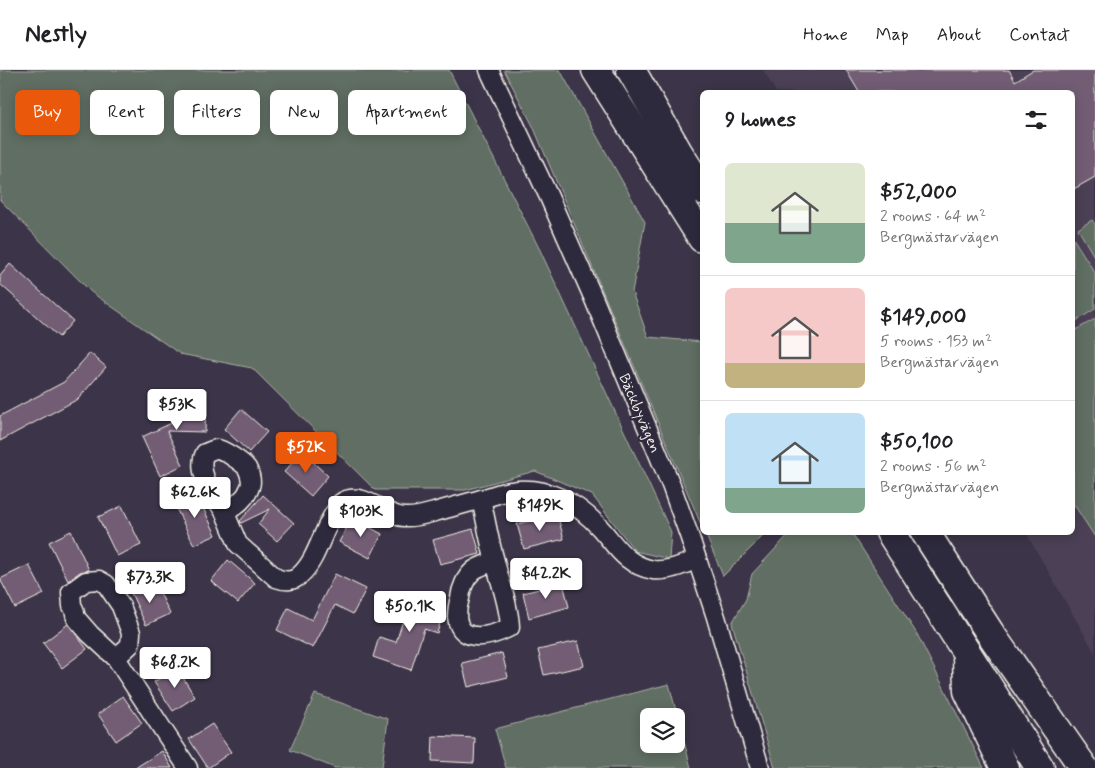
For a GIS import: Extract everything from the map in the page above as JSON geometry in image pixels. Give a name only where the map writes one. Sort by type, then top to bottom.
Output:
[{"type":"highway","points":[[596,70],[700,235]]},
{"type":"highway","points":[[631,70],[700,187]]},
{"type":"highway","points":[[892,535],[1040,768]]},
{"type":"highway","points":[[927,535],[990,633],[1084,768]]},
{"type":"highway","points":[[967,653],[968,692],[1005,768]]},
{"type":"highway","points":[[1063,738],[1095,765]]},
{"type":"street","name":"Bäckbyvägen","points":[[489,70],[549,197],[593,297],[671,485],[716,617],[760,768]]},
{"type":"street","points":[[226,513],[238,544],[276,578],[282,581],[293,580],[303,572],[312,558],[331,516],[341,503],[352,498],[361,499],[392,515],[414,517],[519,489],[544,491],[584,511],[632,563],[654,570],[677,568],[697,560]]},
{"type":"street","points":[[481,499],[495,561]]},
{"type":"street","points":[[116,658],[188,768]]},
{"type":"shaded area","points":[[763,70],[1095,70],[1095,653],[1027,535],[1075,535],[1075,90],[775,90]]},
{"type":"green space","points":[[0,70],[449,70],[459,90],[348,90],[348,135],[466,135],[466,104],[540,250],[671,532],[669,559],[635,551],[592,495],[535,471],[465,490],[375,490],[252,368],[180,354],[91,292],[0,200]]},
{"type":"green space","points":[[504,70],[560,70],[645,222],[632,292],[648,337],[700,342],[700,522],[533,126]]},
{"type":"green space","points":[[1092,220],[1095,224],[1095,258],[1078,229]]},
{"type":"green space","points":[[1075,241],[1095,273],[1095,309],[1075,322]]},
{"type":"green space","points":[[1095,319],[1095,537],[1075,506],[1075,330]]},
{"type":"green space","points":[[706,535],[764,535],[723,576]]},
{"type":"green space","points":[[788,535],[853,535],[917,634],[984,768],[775,768],[732,623],[746,599],[752,574]]},
{"type":"green space","points":[[669,684],[675,708],[640,708],[640,753],[685,753],[685,745],[691,768],[506,768],[495,729]]},
{"type":"green space","points":[[315,694],[388,719],[382,767],[335,768],[290,750]]},
{"type":"building","points":[[846,70],[1009,70],[1015,81],[1033,70],[1095,70],[1095,177],[1075,188],[1075,90],[858,90]]},
{"type":"building","points":[[10,264],[73,321],[59,337],[0,284],[0,276]]},
{"type":"building","points":[[90,353],[106,367],[78,399],[0,441],[0,416],[64,382]]},
{"type":"building","points":[[181,389],[206,390],[205,432],[167,431],[183,465],[160,476],[142,437],[180,419]]},
{"type":"building","points":[[241,409],[267,432],[249,452],[224,429]]},
{"type":"building","points":[[302,452],[328,476],[311,496],[284,472]]},
{"type":"building","points":[[196,493],[216,535],[194,545],[174,504]]},
{"type":"building","points":[[263,495],[294,523],[277,541],[258,524],[270,509],[241,523],[240,521]]},
{"type":"building","points":[[122,506],[141,545],[117,556],[98,517]]},
{"type":"building","points":[[557,514],[564,539],[524,549],[517,524]]},
{"type":"building","points":[[352,518],[382,534],[370,558],[339,542]]},
{"type":"building","points":[[473,529],[480,554],[440,564],[433,540]]},
{"type":"building","points":[[71,531],[89,570],[80,572],[68,581],[49,542]]},
{"type":"building","points":[[228,560],[255,583],[238,603],[211,581]]},
{"type":"building","points":[[29,565],[44,594],[15,608],[0,579]]},
{"type":"building","points":[[335,574],[366,589],[353,614],[335,605],[313,648],[277,630],[288,608],[312,620]]},
{"type":"building","points":[[155,582],[170,614],[146,625],[131,593]]},
{"type":"building","points":[[563,583],[569,607],[529,618],[523,593]]},
{"type":"building","points":[[411,596],[445,607],[437,633],[424,629],[411,670],[373,657],[379,637],[396,642]]},
{"type":"building","points":[[68,624],[87,649],[62,668],[43,643]]},
{"type":"building","points":[[578,641],[584,666],[544,675],[538,650]]},
{"type":"building","points":[[502,653],[508,677],[468,687],[462,663]]},
{"type":"building","points":[[177,668],[195,697],[173,711],[154,682]]},
{"type":"building","points":[[123,696],[142,723],[116,741],[98,714]]},
{"type":"building","points":[[212,724],[231,752],[208,768],[189,739]]},
{"type":"building","points":[[433,736],[475,738],[474,763],[432,761]]},
{"type":"building","points":[[162,751],[172,768],[135,768]]}]
